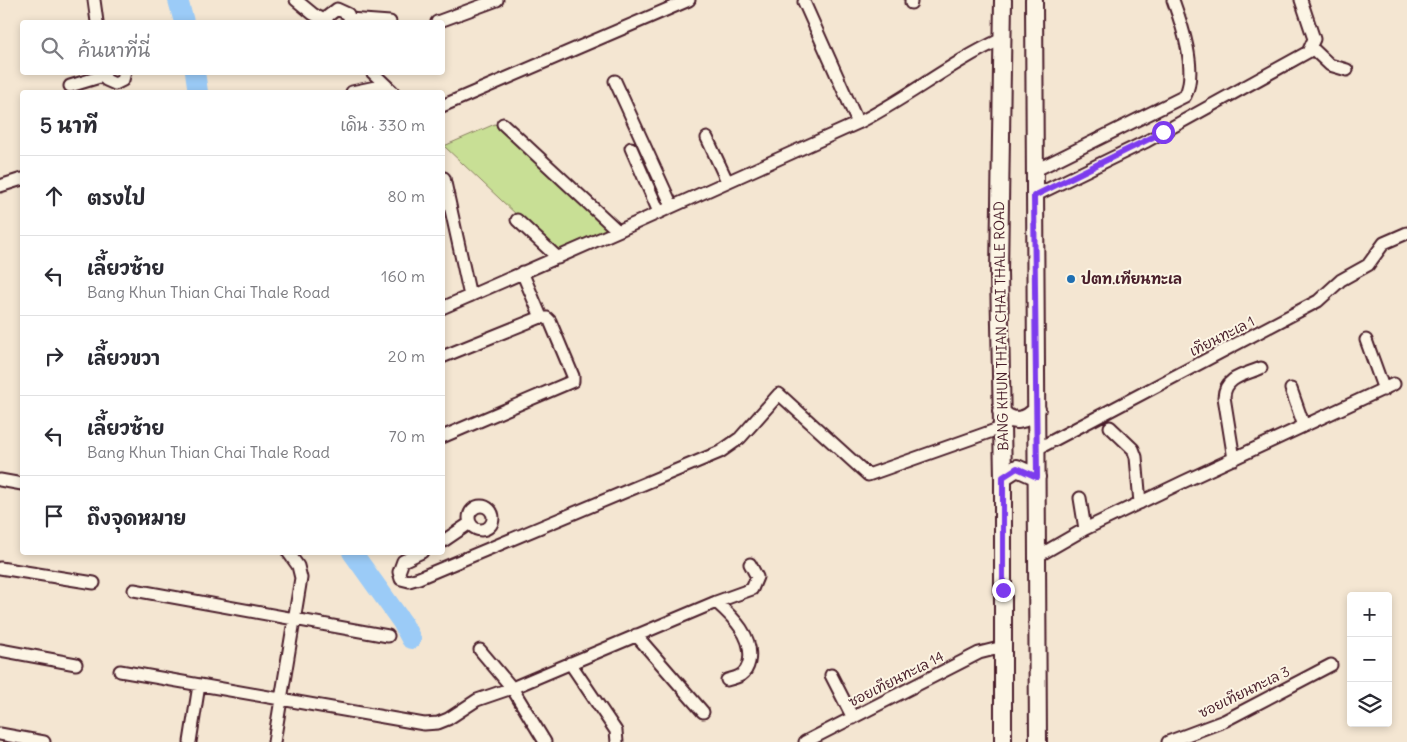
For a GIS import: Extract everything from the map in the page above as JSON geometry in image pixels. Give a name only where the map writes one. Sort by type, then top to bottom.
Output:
[{"type":"main road","name":"BANG KHUN THIAN CHAI THALE ROAD","points":[[1003,0],[999,273],[1003,477],[1003,742]]},
{"type":"main road","points":[[1034,0],[1038,742]]},
{"type":"main road","points":[[1001,411],[1006,418],[1013,421],[1030,417],[1037,409]]},
{"type":"main road","points":[[1003,477],[1017,468],[1037,477]]},
{"type":"street","points":[[94,0],[97,20]]},
{"type":"street","points":[[296,0],[323,20]]},
{"type":"street","points":[[442,20],[497,0]]},
{"type":"street","points":[[445,105],[689,0]]},
{"type":"street","points":[[1034,171],[1185,96],[1189,88],[1190,74],[1185,31],[1173,0]]},
{"type":"street","points":[[1034,196],[1156,136],[1308,52],[1314,39],[1301,0]]},
{"type":"street","points":[[804,2],[858,123]]},
{"type":"street","points":[[327,20],[330,13],[337,10],[344,11],[351,18],[350,20]]},
{"type":"street","points":[[445,307],[618,232],[858,123],[887,108],[968,55],[1002,39]]},
{"type":"street","points":[[1312,46],[1330,65],[1347,70]]},
{"type":"street","points":[[70,86],[100,75]]},
{"type":"street","points":[[104,75],[110,83],[123,83]]},
{"type":"street","points":[[375,75],[389,89]]},
{"type":"street","points":[[615,81],[672,206]]},
{"type":"street","points":[[503,124],[618,232]]},
{"type":"street","points":[[707,138],[727,181]]},
{"type":"street","points":[[631,148],[659,212]]},
{"type":"street","points":[[0,186],[20,180]]},
{"type":"street","points":[[445,183],[470,296]]},
{"type":"street","points":[[517,220],[558,258]]},
{"type":"street","name":"เทียนทะเล 1","points":[[1037,450],[1318,302],[1341,280],[1368,265],[1384,243],[1407,233]]},
{"type":"street","points":[[522,272],[541,317]]},
{"type":"street","points":[[445,356],[541,317],[547,318],[550,321],[573,381],[445,437]]},
{"type":"street","points":[[1038,556],[1085,529],[1389,387],[1366,340]]},
{"type":"street","points":[[1234,459],[1224,388],[1232,380],[1261,368]]},
{"type":"street","points":[[1291,389],[1304,426]]},
{"type":"street","points":[[416,555],[403,561],[399,572],[401,578],[409,581],[419,578],[720,452],[740,438],[779,394],[868,474],[1001,428]]},
{"type":"street","points":[[1110,427],[1133,449],[1136,458],[1140,503]]},
{"type":"street","points":[[0,480],[20,484]]},
{"type":"street","points":[[1080,498],[1085,529]]},
{"type":"street","points":[[445,540],[470,523]]},
{"type":"street","points":[[274,742],[296,618],[301,578],[298,566],[290,555]]},
{"type":"street","points":[[120,671],[424,724],[438,724],[460,713],[477,700],[512,688],[716,602],[752,589],[757,577],[750,564]]},
{"type":"street","points":[[0,568],[94,583]]},
{"type":"street","points":[[134,590],[388,636]]},
{"type":"street","points":[[716,602],[747,636],[750,644],[747,670],[742,676],[727,680]]},
{"type":"street","points":[[636,635],[703,712]]},
{"type":"street","name":"ซอยเทียนทะเล 14","points":[[805,742],[979,653],[1003,647]]},
{"type":"street","points":[[0,650],[76,664]]},
{"type":"street","points":[[480,650],[512,688],[544,742]]},
{"type":"street","points":[[570,663],[616,731],[617,742]]},
{"type":"street","name":"ซอยเทียนทะเล 3","points":[[1168,742],[1224,721],[1331,665]]},
{"type":"street","points":[[831,675],[853,718]]},
{"type":"street","points":[[190,742],[199,685]]},
{"type":"street","points":[[0,734],[44,742]]},
{"type":"green space","points":[[495,124],[609,230],[557,253],[445,146]]},
{"type":"waterway","points":[[178,0],[183,20]]},
{"type":"waterway","points":[[195,75],[198,90]]},
{"type":"waterway","points":[[354,555],[402,622],[411,639]]},
{"type":"place","name":"ปตท.เทียนทะเล","points":[[1071,279]]},
{"type":"route","points":[[1003,590],[1003,477],[1011,470],[1017,468],[1037,477],[1034,196],[1163,132]]}]
